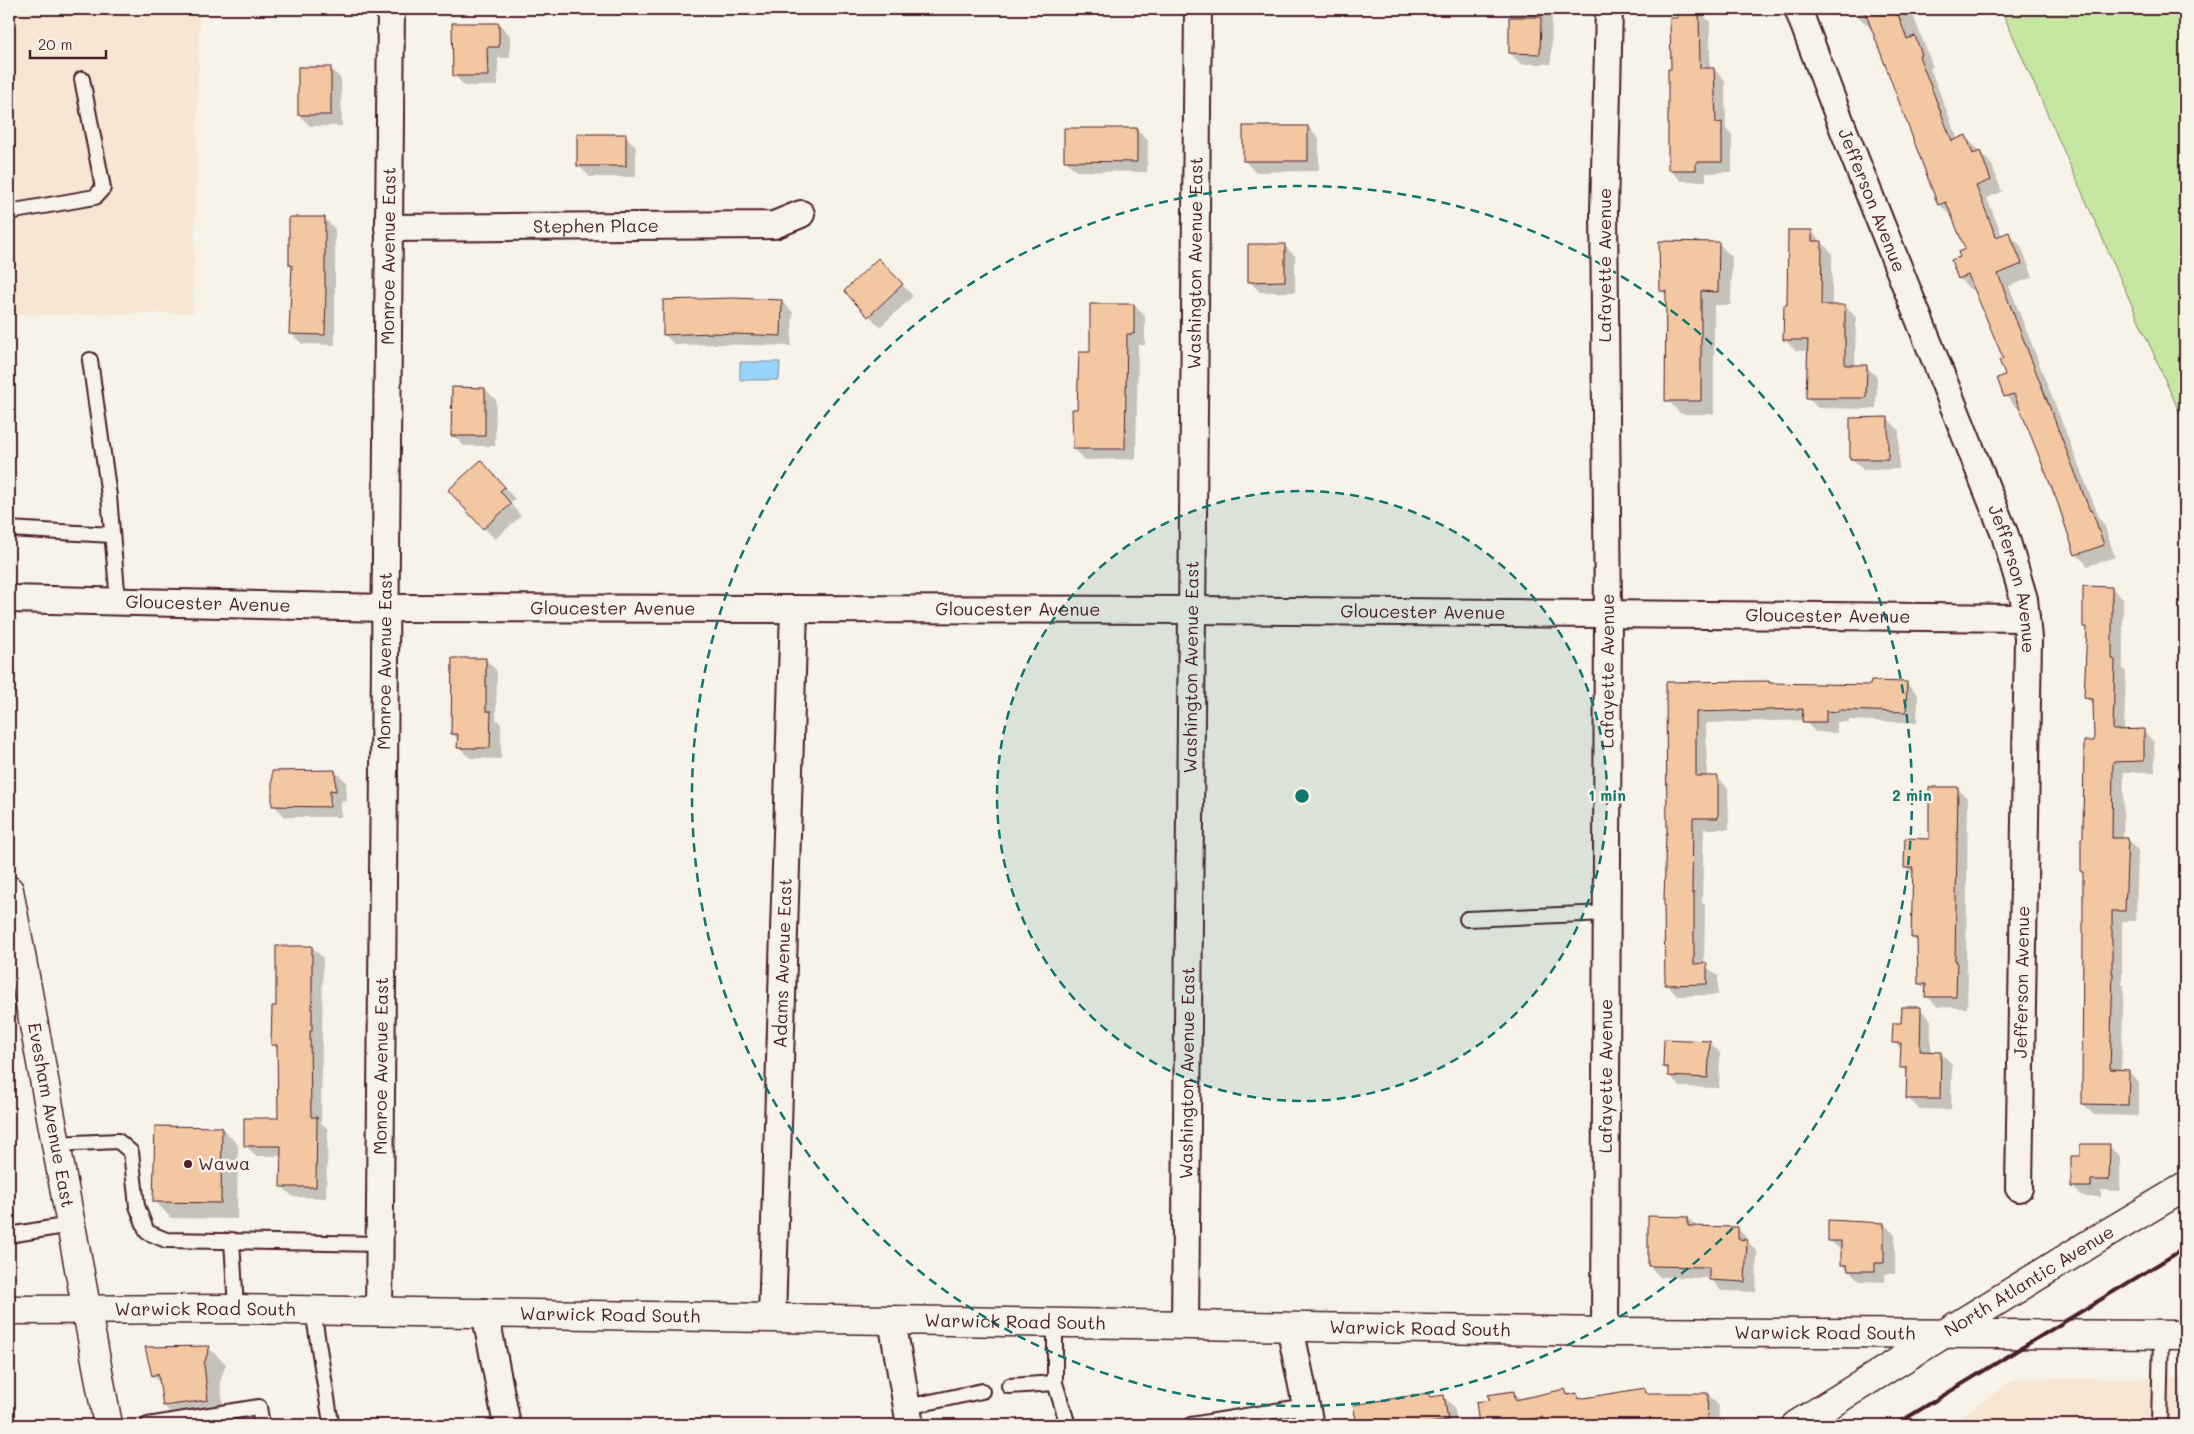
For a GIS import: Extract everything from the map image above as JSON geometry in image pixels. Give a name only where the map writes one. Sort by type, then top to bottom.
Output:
[{"type":"street","name":"Monroe Avenue East","points":[[379,1312],[391,9]]},
{"type":"street","name":"Washington Avenue East","points":[[1185,1325],[1198,9]]},
{"type":"street","name":"Lafayette Avenue","points":[[1605,1332],[1608,614],[1604,211],[1609,9]]},
{"type":"street","name":"Jefferson Avenue","points":[[1798,9],[1844,131],[2005,535],[2024,599],[2028,638],[2019,1188]]},
{"type":"street","name":"Stephen Place","points":[[388,228],[774,224],[801,214]]},
{"type":"street","name":"Gloucester Avenue","points":[[9,599],[385,608],[1192,610],[2026,618]]},
{"type":"street","name":"Adams Avenue East","points":[[772,1318],[794,609]]},
{"type":"street","name":"Evesham Avenue East","points":[[9,890],[108,1425]]},
{"type":"street","name":"North Atlantic Avenue","points":[[1796,1425],[2185,1187]]},
{"type":"street","name":"Warwick Road South","points":[[9,1310],[236,1309],[1605,1332],[2173,1335]]},
{"type":"street","points":[[485,1312],[507,1425]]},
{"type":"street","points":[[892,1320],[909,1416]]},
{"type":"street","points":[[1290,1327],[1308,1415]]},
{"type":"lane","points":[[9,212],[95,197],[103,188],[82,79]]},
{"type":"lane","points":[[90,360],[109,496],[118,602]]},
{"type":"lane","points":[[9,529],[112,535]]},
{"type":"lane","points":[[1467,919],[1607,913]]},
{"type":"lane","points":[[55,1144],[118,1141],[131,1152],[137,1206],[147,1232],[166,1240],[379,1244]]},
{"type":"lane","points":[[9,1235],[70,1225]]},
{"type":"lane","points":[[232,1240],[236,1309]]},
{"type":"lane","points":[[313,1311],[331,1423]]},
{"type":"lane","points":[[1054,1323],[1055,1383],[1068,1425]]},
{"type":"lane","points":[[2159,1425],[2173,1335]]},
{"type":"lane","points":[[1009,1386],[1055,1383]]},
{"type":"lane","points":[[909,1416],[982,1391]]},
{"type":"lane","points":[[148,1425],[259,1407],[262,1425]]},
{"type":"lane","points":[[1191,1425],[1308,1415]]},
{"type":"shaded area","points":[[9,9],[200,9],[193,313],[9,315]]},
{"type":"shaded area","points":[[2017,1378],[2185,1378],[2185,1425],[1947,1425]]},
{"type":"green space","points":[[2001,9],[2185,9],[2185,425]]},
{"type":"water","points":[[740,362],[780,362],[779,380],[740,380]]},
{"type":"building","points":[[1864,9],[1896,9],[1907,39],[1915,36],[1922,55],[1919,56],[1952,141],[1966,135],[1973,154],[1980,151],[1991,180],[1976,186],[1996,237],[2009,232],[2022,264],[1998,274],[2090,511],[2092,510],[2104,545],[2075,555],[2057,501],[2014,394],[2004,397],[1997,378],[2005,375],[1999,360],[2003,358],[1968,275],[1958,279],[1951,260],[1960,257],[1958,252],[1965,249],[1946,202],[1938,205]]},
{"type":"building","points":[[1677,10],[1699,10],[1700,68],[1714,68],[1716,123],[1722,122],[1722,162],[1696,162],[1696,170],[1668,170],[1668,69],[1671,69],[1670,18],[1677,18]]},
{"type":"building","points":[[1509,17],[1541,17],[1540,54],[1509,53]]},
{"type":"building","points":[[452,23],[499,23],[499,47],[487,47],[488,76],[453,76]]},
{"type":"building","points":[[298,67],[331,67],[331,115],[298,115]]},
{"type":"building","points":[[1243,126],[1308,126],[1308,161],[1243,161]]},
{"type":"building","points":[[1064,128],[1137,128],[1137,162],[1064,161]]},
{"type":"building","points":[[577,134],[626,134],[626,166],[577,166]]},
{"type":"building","points":[[289,217],[325,217],[325,335],[289,334],[292,265],[289,265]]},
{"type":"building","points":[[1788,230],[1812,230],[1812,241],[1822,241],[1821,305],[1845,305],[1845,365],[1867,365],[1866,398],[1806,398],[1808,340],[1783,340],[1784,305],[1787,305]]},
{"type":"building","points":[[1659,241],[1719,242],[1718,292],[1701,291],[1701,401],[1665,401],[1666,291],[1660,291]]},
{"type":"building","points":[[1248,244],[1285,244],[1285,281],[1248,282]]},
{"type":"building","points":[[878,258],[903,284],[868,317],[844,291]]},
{"type":"building","points":[[733,298],[782,300],[781,336],[711,333],[663,335],[663,300]]},
{"type":"building","points":[[1090,304],[1134,304],[1134,334],[1127,334],[1125,449],[1073,449],[1072,409],[1077,409],[1079,352],[1090,352]]},
{"type":"building","points":[[452,387],[485,388],[485,436],[451,436]]},
{"type":"building","points":[[1888,417],[1888,459],[1850,459],[1850,418]]},
{"type":"building","points":[[481,460],[505,487],[500,491],[511,504],[483,529],[448,490]]},
{"type":"building","points":[[2083,586],[2112,587],[2112,659],[2115,660],[2113,730],[2144,729],[2144,761],[2113,762],[2112,838],[2128,838],[2125,911],[2112,911],[2113,973],[2110,1069],[2129,1070],[2128,1105],[2082,1104],[2083,872],[2081,872],[2081,838],[2083,838],[2084,741],[2094,741],[2093,699],[2084,698],[2087,627],[2083,627]]},
{"type":"building","points":[[452,658],[486,658],[486,711],[491,711],[490,748],[457,748],[458,734],[451,734]]},
{"type":"building","points":[[1769,681],[1769,683],[1870,685],[1871,681],[1907,682],[1906,712],[1826,711],[1826,722],[1802,722],[1803,709],[1696,712],[1696,776],[1718,776],[1718,818],[1693,818],[1692,893],[1694,893],[1694,964],[1707,963],[1707,984],[1665,985],[1664,900],[1667,834],[1666,682]]},
{"type":"building","points":[[335,770],[336,791],[330,790],[330,807],[272,806],[272,771]]},
{"type":"building","points":[[1929,787],[1958,787],[1956,997],[1925,997],[1926,984],[1918,984],[1917,938],[1911,938],[1913,868],[1904,868],[1905,838],[1929,839]]},
{"type":"building","points":[[276,946],[312,946],[312,1031],[310,1031],[311,1117],[317,1117],[316,1187],[280,1187],[281,1146],[244,1146],[244,1118],[278,1118],[277,1045],[271,1045],[272,1006],[276,1006]]},
{"type":"building","points":[[1902,1007],[1921,1007],[1920,1051],[1941,1052],[1940,1099],[1906,1099],[1907,1068],[1900,1068],[1901,1043],[1892,1043],[1893,1023],[1901,1023]]},
{"type":"building","points":[[1664,1039],[1710,1041],[1708,1078],[1668,1076],[1668,1067],[1663,1067]]},
{"type":"building","name":"Wawa","points":[[155,1126],[222,1127],[221,1203],[153,1202]]},
{"type":"building","points":[[2080,1144],[2110,1144],[2109,1180],[2091,1180],[2091,1187],[2071,1187],[2071,1156],[2080,1156]]},
{"type":"building","points":[[1648,1216],[1688,1217],[1688,1226],[1738,1227],[1738,1239],[1747,1240],[1745,1282],[1709,1280],[1709,1267],[1648,1266]]},
{"type":"building","points":[[1828,1220],[1884,1223],[1884,1263],[1875,1263],[1875,1271],[1848,1271],[1847,1265],[1841,1265],[1841,1241],[1828,1241]]},
{"type":"building","points":[[210,1346],[204,1364],[208,1400],[163,1406],[158,1373],[152,1376],[145,1347]]},
{"type":"building","points":[[1645,1388],[1646,1393],[1708,1393],[1707,1425],[1650,1423],[1638,1425],[1544,1425],[1543,1417],[1495,1425],[1479,1425],[1476,1402],[1490,1400],[1487,1395],[1514,1391],[1515,1400],[1565,1389],[1567,1395],[1577,1393],[1578,1399]]},
{"type":"building","points":[[1428,1393],[1430,1397],[1444,1395],[1448,1420],[1419,1425],[1357,1425],[1353,1405]]},
{"type":"railway","points":[[1895,1425],[2185,1248]]},
{"type":"place","name":"Wawa","points":[[188,1164]]}]
